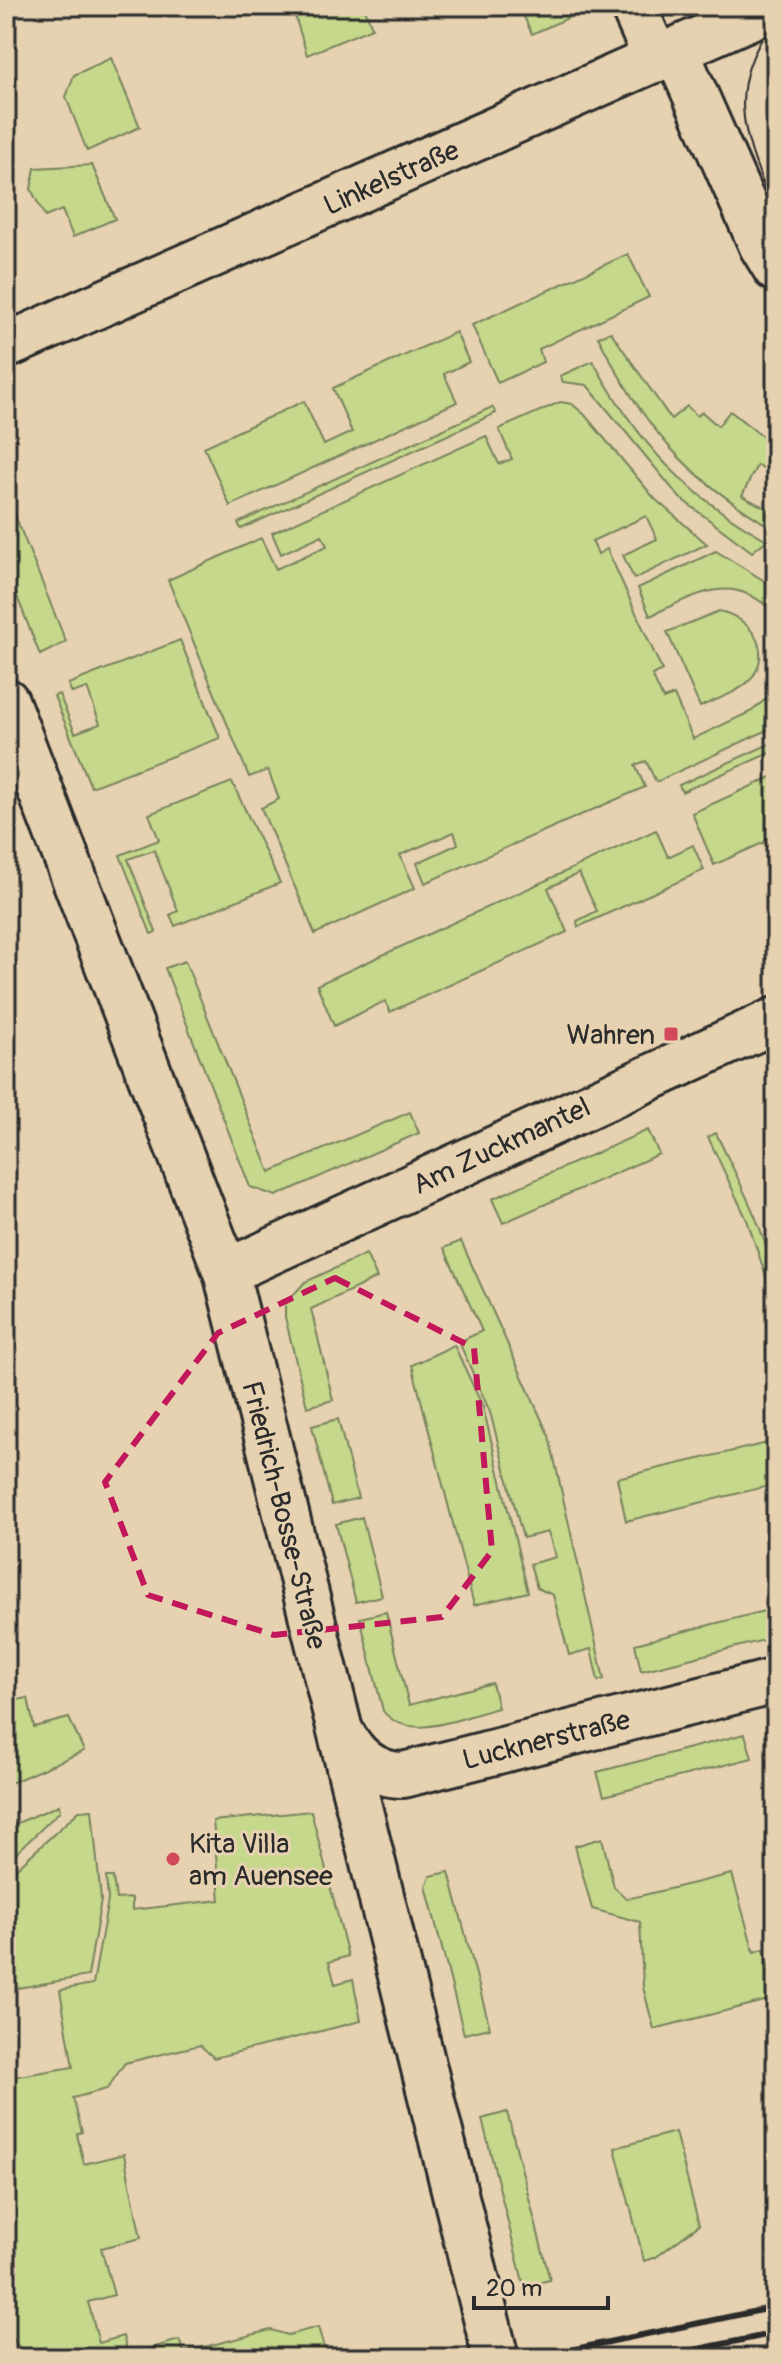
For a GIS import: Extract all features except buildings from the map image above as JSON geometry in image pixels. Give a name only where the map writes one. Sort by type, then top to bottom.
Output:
[{"type":"street","points":[[633,6],[667,56],[776,269]]},
{"type":"street","name":"Linkelstraße","points":[[6,346],[775,6]]},
{"type":"street","name":"Friedrich-Bosse-Straße","points":[[6,701],[226,1272],[494,2350]]},
{"type":"street","name":"Am Zuckmantel","points":[[226,1272],[776,1020]]},
{"type":"street","name":"Lucknerstraße","points":[[337,1724],[364,1762],[389,1775],[403,1775],[776,1681]]},
{"type":"highlighted area","points":[[335,1278],[474,1348],[492,1551],[442,1617],[274,1635],[148,1595],[105,1482],[218,1333]]},
{"type":"green space","points":[[292,6],[364,6],[372,28],[307,55]]},
{"type":"green space","points":[[519,6],[595,6],[532,34]]},
{"type":"green space","points":[[111,58],[140,127],[87,151],[66,97],[74,75]]},
{"type":"green space","points":[[92,165],[115,219],[73,237],[62,210],[45,217],[31,189],[35,168]]},
{"type":"green space","points":[[628,254],[649,297],[539,349],[543,362],[498,383],[472,325]]},
{"type":"green space","points":[[456,332],[469,362],[444,374],[457,402],[230,506],[204,447],[304,401],[324,445],[352,432],[333,388]]},
{"type":"green space","points":[[611,332],[671,419],[687,406],[697,416],[702,412],[718,426],[730,411],[776,447],[776,474],[757,465],[742,496],[768,509],[772,528],[690,468],[650,424],[598,337]]},
{"type":"green space","points":[[593,361],[628,417],[666,464],[711,504],[767,540],[752,552],[680,498],[587,385],[563,382],[560,376]]},
{"type":"green space","points":[[560,402],[572,404],[584,414],[655,499],[707,544],[634,579],[623,555],[657,539],[646,516],[592,541],[598,554],[607,549],[662,670],[652,675],[663,699],[674,695],[693,739],[752,711],[776,690],[776,726],[656,782],[646,761],[635,765],[645,787],[425,883],[417,863],[458,844],[454,832],[400,855],[415,888],[315,934],[261,808],[279,799],[268,770],[249,777],[168,580],[261,538],[276,569],[327,546],[322,535],[281,554],[272,533],[486,436],[499,464],[512,459],[499,429]]},
{"type":"green space","points":[[492,407],[496,413],[241,529],[238,523]]},
{"type":"green space","points":[[6,493],[66,642],[40,655],[6,568]]},
{"type":"green space","points":[[716,551],[776,588],[776,615],[745,593],[715,590],[650,616],[638,588]]},
{"type":"green space","points":[[719,611],[730,614],[749,628],[756,637],[760,658],[757,669],[745,685],[700,707],[667,632]]},
{"type":"green space","points":[[180,640],[220,738],[91,787],[54,696],[59,694],[75,733],[100,724],[87,688],[72,693],[68,684]]},
{"type":"green space","points":[[776,741],[776,750],[682,792],[679,785]]},
{"type":"green space","points":[[776,775],[776,837],[714,865],[692,813]]},
{"type":"green space","points":[[232,782],[280,883],[175,926],[170,915],[178,911],[154,850],[128,859],[156,932],[151,934],[120,855],[159,840],[149,814]]},
{"type":"green space","points":[[656,830],[668,857],[693,845],[704,870],[578,927],[577,921],[597,911],[579,873],[548,888],[567,932],[390,1012],[385,1001],[334,1026],[317,985]]},
{"type":"green space","points":[[185,961],[270,1172],[410,1112],[419,1133],[276,1196],[250,1187],[165,968]]},
{"type":"green space","points":[[648,1130],[659,1154],[503,1223],[492,1199]]},
{"type":"green space","points":[[716,1133],[764,1239],[776,1306],[747,1220],[708,1137]]},
{"type":"green space","points":[[461,1241],[549,1436],[604,1679],[598,1681],[591,1649],[569,1655],[553,1595],[537,1588],[530,1564],[556,1557],[548,1532],[523,1538],[490,1412],[459,1342],[482,1331],[444,1248]]},
{"type":"green space","points":[[366,1254],[377,1278],[311,1309],[333,1400],[307,1407],[285,1317],[285,1304],[305,1282]]},
{"type":"green space","points":[[454,1345],[483,1407],[528,1592],[474,1605],[412,1365]]},
{"type":"green space","points":[[338,1419],[358,1498],[332,1505],[312,1426]]},
{"type":"green space","points":[[776,1441],[776,1484],[626,1521],[617,1478]]},
{"type":"green space","points":[[362,1517],[382,1596],[356,1602],[336,1524]]},
{"type":"green space","points":[[776,1608],[776,1637],[641,1671],[635,1644]]},
{"type":"green space","points":[[386,1612],[409,1705],[492,1683],[498,1708],[422,1727],[394,1721],[383,1711],[360,1618]]},
{"type":"green space","points":[[28,1698],[34,1727],[69,1718],[84,1751],[6,1785],[6,1702]]},
{"type":"green space","points":[[745,1734],[752,1758],[604,1796],[597,1772]]},
{"type":"green space","points":[[59,1805],[60,1811],[6,1863],[6,1828]]},
{"type":"green space","points":[[92,1810],[101,1900],[88,1976],[6,1990],[6,1878],[79,1811]]},
{"type":"green space","points":[[311,1811],[348,1956],[329,1962],[335,1984],[353,1979],[361,2021],[214,2058],[200,2045],[125,2063],[107,2089],[73,2098],[82,2132],[77,2134],[84,2164],[124,2154],[141,2238],[101,2248],[114,2295],[88,2302],[99,2343],[123,2336],[128,2355],[179,2340],[184,2352],[271,2330],[288,2335],[318,2327],[327,2358],[27,2358],[6,2329],[6,2078],[73,2067],[60,1990],[93,1984],[108,1900],[106,1877],[113,1877],[116,1899],[132,1898],[132,1910],[220,1900],[213,1821]]},
{"type":"green space","points":[[602,1838],[614,1887],[627,1899],[732,1874],[754,1952],[764,1949],[776,1998],[654,2029],[643,1987],[640,1922],[592,1909],[575,1846]]},
{"type":"green space","points":[[449,1872],[490,2028],[464,2034],[426,1886],[430,1876]]},
{"type":"green space","points":[[507,2112],[550,2280],[524,2286],[482,2119]]},
{"type":"green space","points":[[675,2132],[699,2225],[656,2257],[644,2261],[615,2148]]},
{"type":"tram line","points":[[776,18],[748,69],[743,93],[748,139],[776,216]]},
{"type":"tram line","points":[[776,57],[767,108],[769,134],[776,159]]},
{"type":"railway","points":[[532,2358],[776,2307]]},
{"type":"railway","points":[[655,2358],[776,2333]]},
{"type":"place","name":"Wahren","points":[[671,1034]]},
{"type":"place","name":"Kita Villa am Auensee","points":[[173,1859]]}]
